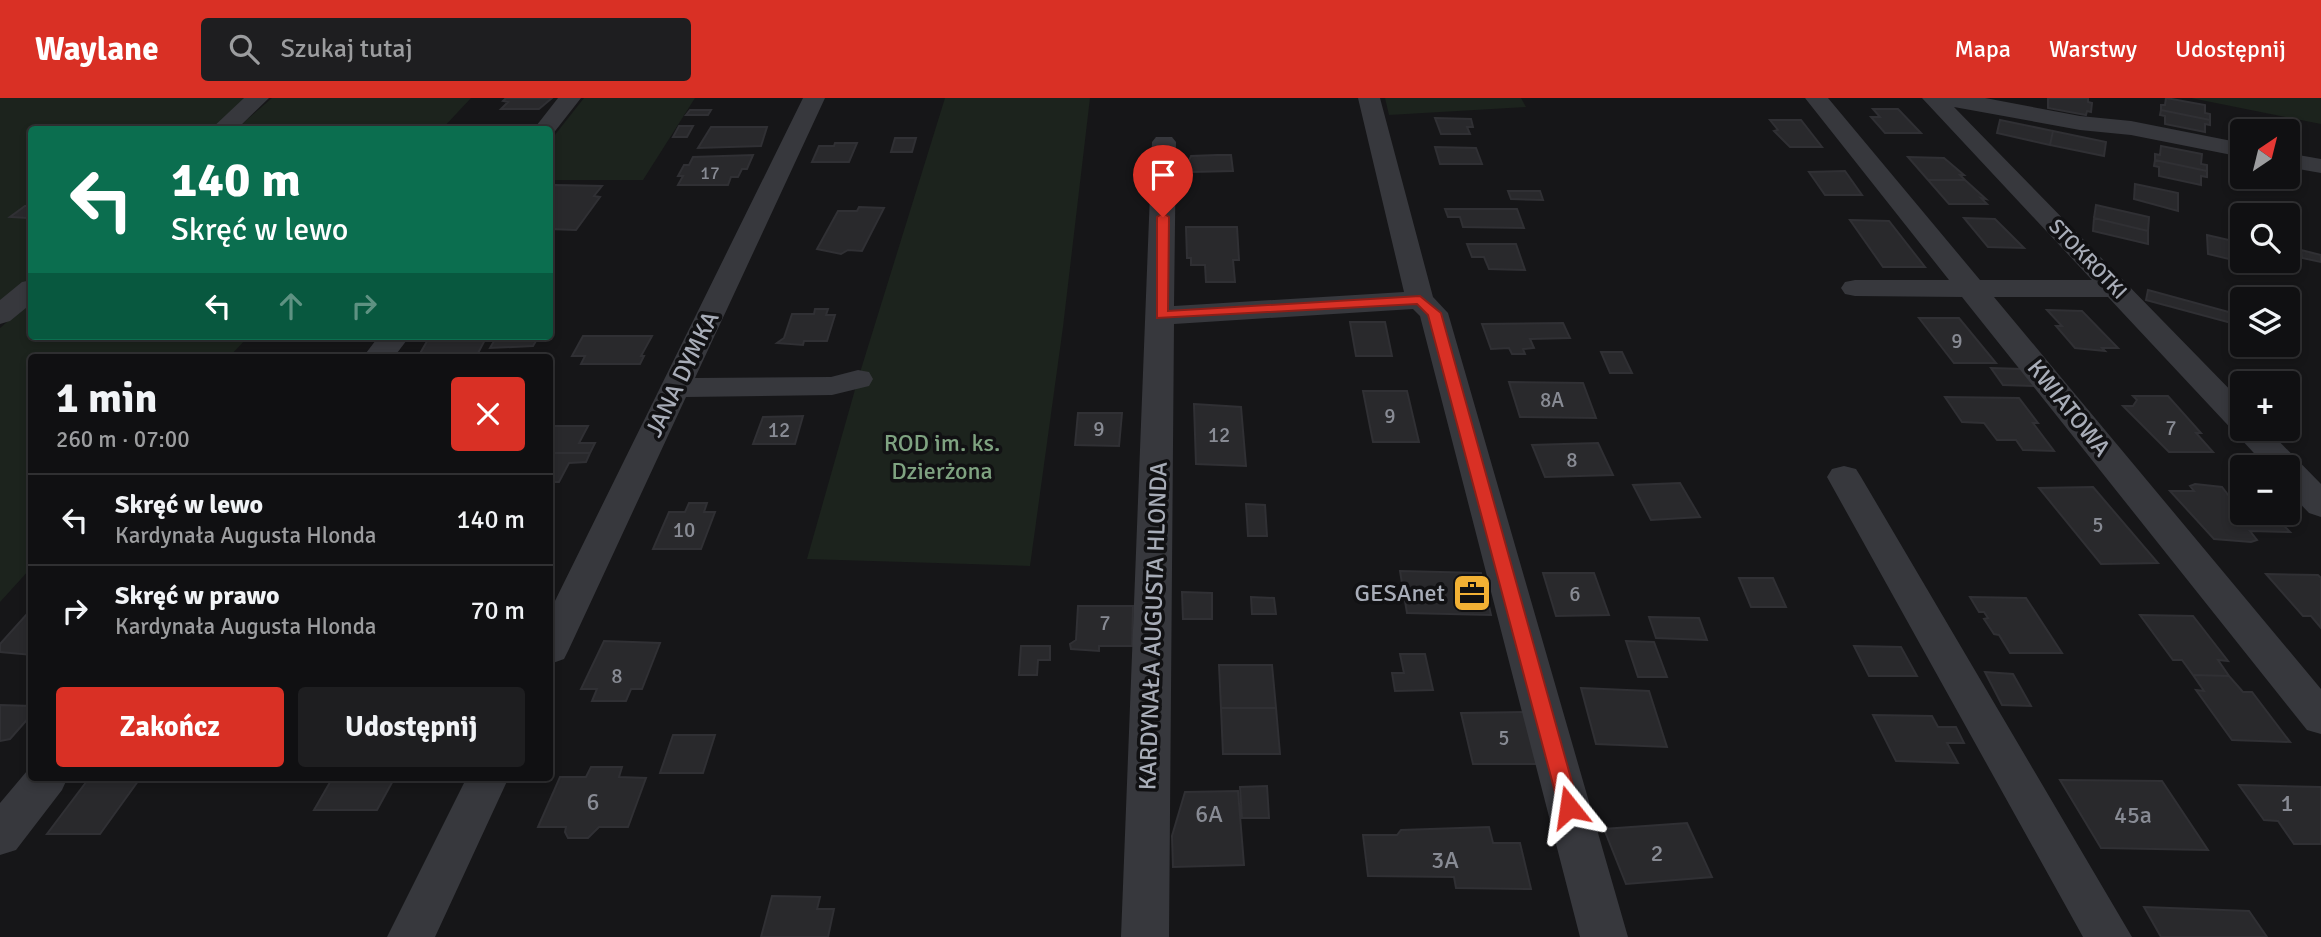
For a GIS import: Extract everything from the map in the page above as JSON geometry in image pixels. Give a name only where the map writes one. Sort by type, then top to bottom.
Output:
[{"type":"street","points":[[226,126],[258,98]]},
{"type":"street","points":[[547,126],[570,98]]},
{"type":"street","name":"JANA DYMKA","points":[[553,643],[814,98]]},
{"type":"street","points":[[1369,98],[1420,300],[1434,313],[1604,937]]},
{"type":"street","name":"KWIATOWA","points":[[1816,98],[2315,703]]},
{"type":"street","name":"STOKROTKI","points":[[1934,98],[2230,408]]},
{"type":"street","points":[[1940,98],[2080,123],[2131,128],[2230,148]]},
{"type":"street","name":"KARDYNAŁA AUGUSTA HLONDA","points":[[1145,937],[1164,142]]},
{"type":"street","points":[[2300,162],[2321,166]]},
{"type":"street","points":[[1855,288],[2117,289]]},
{"type":"street","points":[[0,314],[28,291]]},
{"type":"street","points":[[1161,316],[1420,300]]},
{"type":"street","points":[[380,354],[392,340]]},
{"type":"street","points":[[676,388],[832,386],[858,379]]},
{"type":"street","points":[[2260,441],[2274,455]]},
{"type":"street","points":[[1844,477],[2108,937]]},
{"type":"street","points":[[2300,483],[2321,505]]},
{"type":"street","points":[[0,836],[44,781]]},
{"type":"street","points":[[411,937],[486,781]]},
{"type":"green space","points":[[0,98],[250,98],[216,126],[28,126],[28,282],[0,305]]},
{"type":"green space","points":[[272,98],[471,98],[445,126],[240,126]]},
{"type":"green space","points":[[584,98],[695,98],[643,180],[553,180],[553,137]]},
{"type":"green space","name":"ROD im. ks. Dzierżona","points":[[945,98],[1090,98],[1063,327],[1030,566],[807,559],[858,379]]},
{"type":"green space","points":[[1385,98],[1521,98],[1526,107],[1389,115]]},
{"type":"green space","points":[[2191,98],[2321,98],[2321,124]]},
{"type":"green space","points":[[28,304],[28,340],[245,340],[232,354],[28,354],[28,571],[0,602],[0,328]]},
{"type":"building","points":[[506,98],[552,98],[539,109],[501,109],[508,102],[503,101]]},
{"type":"building","points":[[2048,98],[2088,98],[2088,102],[2092,103],[2091,112],[2087,111],[2086,115],[2048,108]]},
{"type":"building","points":[[2166,98],[2205,105],[2205,113],[2210,114],[2210,120],[2161,110]]},
{"type":"building","points":[[1873,109],[1898,109],[1921,133],[1885,133],[1871,117],[1880,117]]},
{"type":"building","points":[[690,110],[711,110],[708,115],[686,115]]},
{"type":"building","points":[[2161,110],[2210,120],[2210,125],[2205,124],[2205,132],[2165,124],[2165,116],[2160,115]]},
{"type":"building","points":[[1435,118],[1471,119],[1473,127],[1467,127],[1470,134],[1441,134]]},
{"type":"building","points":[[1770,120],[1801,120],[1822,147],[1790,147],[1774,131],[1778,130]]},
{"type":"building","points":[[2000,120],[2053,131],[2050,145],[1997,133]]},
{"type":"building","points":[[679,126],[693,126],[687,137],[673,137]]},
{"type":"building","points":[[711,127],[767,127],[761,146],[698,148]]},
{"type":"building","points":[[2053,131],[2106,142],[2104,156],[2050,145]]},
{"type":"building","points":[[895,138],[916,138],[912,152],[891,152]]},
{"type":"building","points":[[835,143],[857,143],[849,162],[812,162],[819,146],[834,146]]},
{"type":"building","points":[[2161,146],[2202,154],[2201,164],[2207,165],[2207,171],[2155,160],[2155,154],[2160,155]]},
{"type":"building","points":[[1435,147],[1476,148],[1482,164],[1440,164]]},
{"type":"building","points":[[753,155],[747,169],[742,169],[738,177],[731,177],[728,185],[678,185],[683,176],[678,176],[684,165],[689,165],[693,157]]},
{"type":"building","points":[[1231,155],[1233,171],[1191,172],[1191,167],[1187,165],[1191,156]]},
{"type":"building","points":[[1908,157],[1944,158],[1964,175],[1960,175],[1965,180],[1928,180]]},
{"type":"building","points":[[2155,160],[2207,171],[2207,177],[2201,176],[2201,185],[2159,176],[2159,167],[2154,166]]},
{"type":"building","points":[[1845,171],[1862,195],[1825,195],[1809,172]]},
{"type":"building","points":[[1928,180],[1965,180],[1986,199],[1981,198],[1987,204],[1949,204]]},
{"type":"building","points":[[2135,184],[2178,193],[2178,211],[2134,199]]},
{"type":"building","points":[[555,185],[602,186],[594,196],[600,197],[576,230],[553,229]]},
{"type":"building","points":[[1508,191],[1540,191],[1543,200],[1511,199]]},
{"type":"building","points":[[2096,205],[2149,217],[2148,231],[2094,218]]},
{"type":"building","points":[[25,206],[28,206],[28,218],[10,217]]},
{"type":"building","points":[[859,207],[884,208],[862,251],[848,250],[841,254],[817,249],[838,211],[857,211]]},
{"type":"building","points":[[1445,209],[1517,209],[1524,228],[1463,227],[1460,217],[1448,217]]},
{"type":"building","points":[[1964,218],[1995,219],[2024,248],[1988,247]]},
{"type":"building","points":[[2094,218],[2148,231],[2148,244],[2093,231]]},
{"type":"building","points":[[1850,220],[1889,221],[1925,267],[1883,267]]},
{"type":"building","points":[[1186,227],[1237,227],[1239,260],[1233,260],[1235,282],[1206,282],[1205,265],[1191,265],[1191,258],[1187,258]]},
{"type":"building","points":[[2207,235],[2230,240],[2230,259],[2208,254]]},
{"type":"building","points":[[1467,244],[1516,244],[1525,270],[1489,269],[1484,257],[1472,257]]},
{"type":"building","points":[[2301,250],[2321,255],[2321,262],[2302,258]]},
{"type":"building","points":[[2148,290],[2230,312],[2230,323],[2146,300]]},
{"type":"building","points":[[815,309],[828,309],[826,315],[835,315],[827,341],[804,341],[803,345],[777,343],[784,338],[792,314],[814,314]]},
{"type":"building","points":[[2047,310],[2082,311],[2118,348],[2102,348],[2105,351],[2075,348],[2056,326],[2062,326]]},
{"type":"building","points":[[1919,318],[1959,318],[1996,363],[1954,363]]},
{"type":"building","points":[[1350,322],[1385,322],[1392,356],[1356,356]]},
{"type":"building","points":[[1563,323],[1570,338],[1530,339],[1534,348],[1523,349],[1525,354],[1512,354],[1509,348],[1491,349],[1482,324]]},
{"type":"building","points":[[583,336],[652,336],[641,356],[644,356],[640,364],[581,364],[585,356],[572,356]]},
{"type":"building","points":[[428,340],[485,340],[478,354],[420,354]]},
{"type":"building","points":[[495,340],[537,340],[533,346],[490,348]]},
{"type":"building","points":[[1601,352],[1622,352],[1632,373],[1610,373]]},
{"type":"building","points":[[1991,368],[2023,369],[2035,386],[2003,385]]},
{"type":"building","points":[[1509,382],[1583,383],[1596,418],[1520,417]]},
{"type":"building","points":[[1363,391],[1407,391],[1419,442],[1373,442]]},
{"type":"building","points":[[2133,396],[2168,396],[2201,433],[2196,433],[2213,452],[2169,452],[2123,406],[2133,406],[2137,400]]},
{"type":"building","points":[[1945,397],[2019,398],[2054,451],[2023,450],[2016,440],[1997,440],[1984,423],[1962,422]]},
{"type":"building","points":[[1194,404],[1241,407],[1246,466],[1196,464]]},
{"type":"building","points":[[1078,413],[1122,413],[1119,446],[1075,445]]},
{"type":"building","points":[[803,416],[795,444],[753,444],[763,417]]},
{"type":"building","points":[[553,426],[588,426],[579,443],[595,443],[590,453],[553,453]]},
{"type":"building","points":[[1598,443],[1613,475],[1545,477],[1532,445]]},
{"type":"building","points":[[553,453],[590,453],[586,462],[569,463],[559,482],[553,482]]},
{"type":"building","points":[[1680,483],[1700,517],[1651,520],[1633,485]]},
{"type":"building","points":[[2195,484],[2222,487],[2230,497],[2230,525],[2283,525],[2290,532],[2250,531],[2257,540],[2251,542],[2214,539],[2170,491],[2194,491],[2190,486]]},
{"type":"building","points":[[2093,487],[2158,563],[2101,564],[2039,488]]},
{"type":"building","points":[[689,503],[707,503],[704,512],[715,512],[701,549],[653,549],[669,512],[685,512]]},
{"type":"building","points":[[1246,504],[1265,505],[1267,536],[1248,536]]},
{"type":"building","points":[[1400,571],[1481,573],[1491,615],[1407,613]]},
{"type":"building","points":[[1543,573],[1594,573],[1609,615],[1556,616]]},
{"type":"building","points":[[2266,574],[2318,575],[2321,578],[2321,628],[2311,616],[2303,616]]},
{"type":"building","points":[[1739,578],[1773,578],[1786,607],[1751,607]]},
{"type":"building","points":[[1182,592],[1212,593],[1212,619],[1183,619]]},
{"type":"building","points":[[1251,597],[1274,598],[1276,614],[1252,614]]},
{"type":"building","points":[[1970,597],[2026,598],[2062,653],[2010,653],[1999,635],[1994,634],[1984,619],[1988,618],[1984,612],[1979,612]]},
{"type":"building","points":[[1078,606],[1133,606],[1132,646],[1099,646],[1099,651],[1071,649],[1070,644],[1076,640]]},
{"type":"building","points":[[28,614],[28,655],[0,652],[0,644]]},
{"type":"building","points":[[2140,615],[2193,616],[2228,661],[2218,660],[2229,676],[2193,675],[2182,660],[2173,660]]},
{"type":"building","points":[[1649,617],[1699,618],[1707,640],[1656,638]]},
{"type":"building","points":[[604,641],[660,643],[642,689],[631,689],[626,701],[592,701],[597,689],[581,689]]},
{"type":"building","points":[[1626,641],[1654,642],[1667,677],[1638,677]]},
{"type":"building","points":[[1021,646],[1050,646],[1050,660],[1038,660],[1037,675],[1019,675]]},
{"type":"building","points":[[1854,646],[1901,647],[1917,676],[1869,676]]},
{"type":"building","points":[[1400,654],[1425,654],[1433,690],[1395,691],[1392,673],[1404,673]]},
{"type":"building","points":[[1219,665],[1272,665],[1276,708],[1221,708]]},
{"type":"building","points":[[1985,672],[2013,674],[2031,706],[2002,705]]},
{"type":"building","points":[[2193,675],[2229,676],[2243,692],[2252,692],[2290,742],[2232,740],[2196,690],[2204,691]]},
{"type":"building","points":[[1581,688],[1649,691],[1667,747],[1596,744]]},
{"type":"building","points":[[0,705],[28,706],[28,719],[10,739],[0,741]]},
{"type":"building","points":[[1221,708],[1276,708],[1280,754],[1223,754]]},
{"type":"building","points":[[1533,712],[1549,764],[1473,764],[1461,713]]},
{"type":"building","points":[[1873,715],[1932,716],[1938,727],[1956,727],[1964,743],[1947,743],[1958,763],[1896,761]]},
{"type":"building","points":[[673,735],[715,735],[703,773],[660,773]]},
{"type":"building","points":[[591,767],[622,767],[619,777],[646,778],[628,827],[599,827],[588,838],[568,838],[566,827],[538,827],[560,777],[586,777]]},
{"type":"building","points":[[2060,780],[2162,781],[2208,850],[2101,848]]},
{"type":"building","points":[[87,781],[138,781],[100,834],[47,834]]},
{"type":"building","points":[[331,781],[393,781],[377,810],[314,810]]},
{"type":"building","points":[[2239,785],[2321,787],[2321,844],[2294,844],[2278,821],[2264,820]]},
{"type":"building","points":[[1267,786],[1269,818],[1242,818],[1240,787]]},
{"type":"building","points":[[1238,791],[1244,865],[1173,867],[1172,836],[1185,792]]},
{"type":"building","points":[[1687,823],[1712,877],[1626,884],[1604,829]]},
{"type":"building","points":[[1489,827],[1493,843],[1520,843],[1531,889],[1456,888],[1454,877],[1368,876],[1363,835],[1397,835],[1401,830]]},
{"type":"building","points":[[772,896],[820,897],[817,909],[834,909],[828,937],[761,937]]},
{"type":"building","points":[[2144,907],[2249,911],[2267,937],[2161,937]]},
{"type":"place","name":"GESAnet","points":[[1472,593]]},
{"type":"route","points":[[1163,217],[1161,316],[1420,300],[1434,313],[1569,807]]}]
